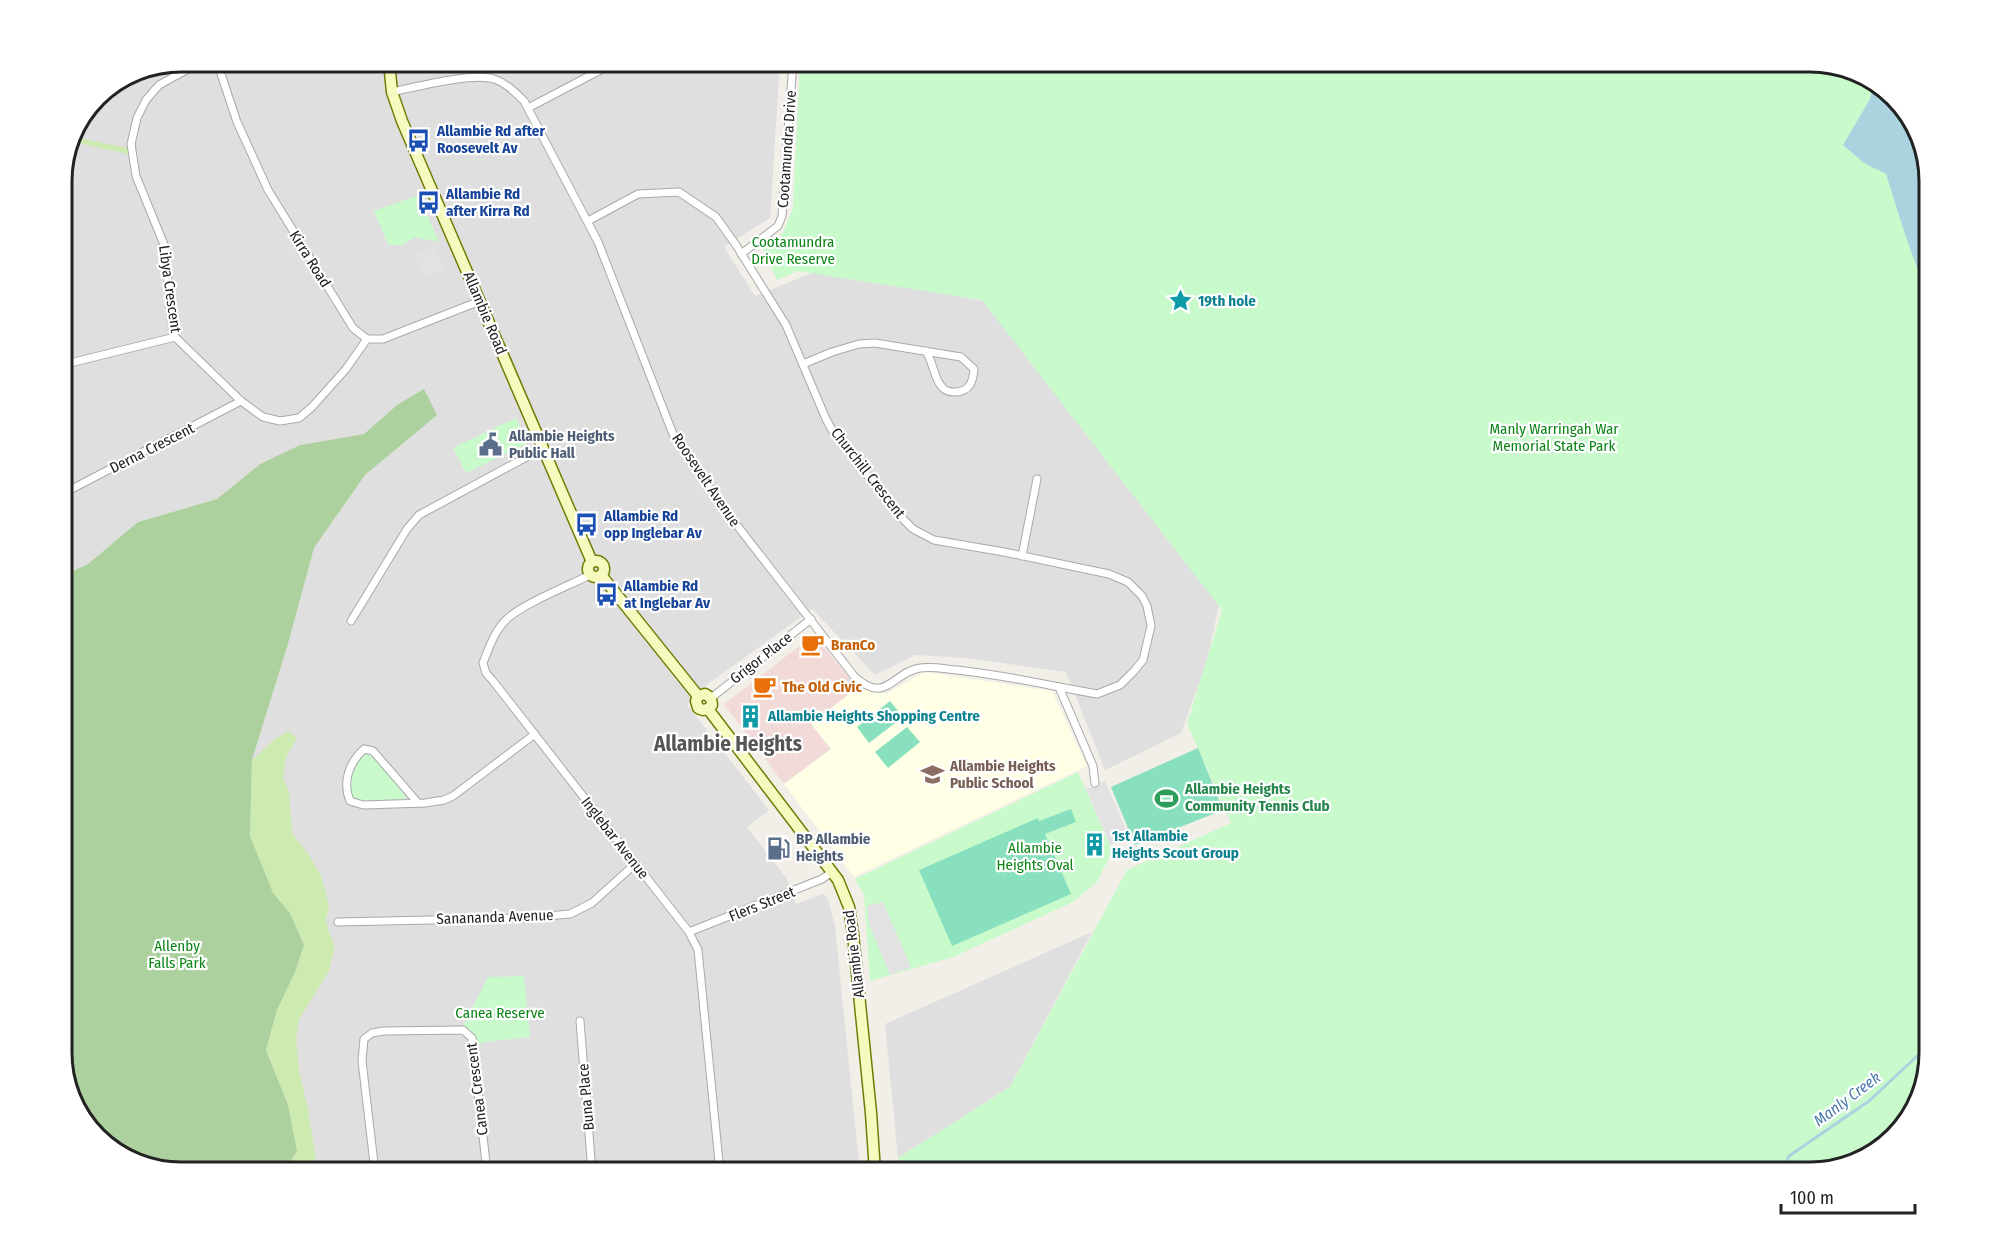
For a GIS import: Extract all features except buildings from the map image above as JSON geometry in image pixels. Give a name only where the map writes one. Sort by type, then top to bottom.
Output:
[{"type":"main road","name":"Allambie Road","points":[[389,72],[392,92],[402,122],[592,562]]},
{"type":"main road","points":[[592,562],[603,566],[604,571],[601,575],[597,577],[590,575],[588,568],[592,562]]},
{"type":"main road","points":[[601,575],[698,696]]},
{"type":"main road","points":[[705,694],[711,698],[712,705],[708,709],[698,708],[696,701],[698,696],[705,694]]},
{"type":"main road","name":"Allambie Road","points":[[708,709],[832,872],[845,893],[850,911],[874,1162]]},
{"type":"street","name":"Libya Crescent","points":[[183,72],[159,85],[146,100],[137,118],[131,144],[136,176],[165,247],[171,318],[175,337],[242,401],[263,417],[280,422],[298,418],[330,389],[367,339]]},
{"type":"street","name":"Kirra Road","points":[[221,72],[237,122],[268,190],[353,328],[367,339]]},
{"type":"street","points":[[528,108],[597,72]]},
{"type":"street","name":"Cootamundra Drive","points":[[741,254],[778,226],[782,216],[792,72]]},
{"type":"street","name":"Roosevelt Avenue","points":[[392,92],[474,78],[490,78],[509,87],[528,108],[567,186],[588,220],[673,434],[722,506],[854,676],[866,686],[879,688],[897,681],[907,672],[920,668],[935,668],[987,674],[1059,687]]},
{"type":"street","name":"Churchill Crescent","points":[[588,220],[638,194],[679,192],[716,217],[786,325],[832,430],[895,511],[913,529],[934,540],[1109,574],[1128,582],[1142,596],[1147,606],[1151,626],[1143,660],[1120,685],[1097,694],[1059,687]]},
{"type":"street","points":[[367,339],[383,339],[480,301]]},
{"type":"street","points":[[72,363],[175,337]]},
{"type":"street","points":[[803,364],[859,344],[875,343],[926,351],[961,357],[974,369],[973,381],[967,389],[950,392],[942,387],[937,379],[932,360],[926,351]]},
{"type":"street","name":"Derna Crescent","points":[[72,489],[242,401]]},
{"type":"street","points":[[351,621],[407,529],[419,515],[543,448]]},
{"type":"street","points":[[1022,556],[1036,479]]},
{"type":"street","name":"Inglebar Avenue","points":[[590,575],[519,610],[508,618],[495,637],[483,663],[486,673],[689,933],[698,950],[719,1162]]},
{"type":"street","name":"Grigor Place","points":[[711,698],[811,619]]},
{"type":"street","points":[[1059,687],[1092,766],[1095,783]]},
{"type":"street","points":[[418,802],[373,751],[364,749],[357,756],[346,780],[350,801],[363,805],[436,802],[453,796],[535,734]]},
{"type":"street","name":"Sanananda Avenue","points":[[338,922],[525,918],[570,914],[592,903],[635,864]]},
{"type":"street","name":"Flers Street","points":[[689,933],[822,879],[832,872]]},
{"type":"street","name":"Buna Place","points":[[580,1021],[591,1162]]},
{"type":"street","name":"Canea Crescent","points":[[374,1162],[362,1061],[364,1039],[372,1033],[384,1031],[463,1030],[472,1038],[486,1162]]},
{"type":"shaded area","points":[[174,72],[779,72],[770,218],[724,247],[755,296],[812,273],[832,273],[984,301],[1219,605],[1207,661],[1181,733],[1105,770],[1066,672],[967,658],[915,655],[875,675],[812,609],[709,683],[687,705],[769,810],[747,827],[787,879],[796,904],[822,894],[828,898],[835,927],[859,1162],[283,1162],[252,760],[288,644],[314,548],[365,475],[437,414],[397,405],[364,434],[300,445],[260,464],[217,499],[138,522],[88,564],[72,571],[72,174],[80,139],[90,120],[120,90],[139,80]]},
{"type":"shaded area","points":[[434,246],[444,269],[425,277],[415,255]]},
{"type":"shaded area","points":[[814,635],[857,688],[811,724],[831,749],[784,784],[724,704]]},
{"type":"shaded area","name":"Allambie Heights Public School","points":[[924,672],[1052,691],[1087,766],[854,877],[784,784],[831,749],[811,724],[857,688],[886,694]]},
{"type":"shaded area","points":[[1105,781],[1129,837],[1110,845],[1086,789]]},
{"type":"shaded area","points":[[883,902],[911,967],[890,975],[869,924],[867,906]]},
{"type":"shaded area","points":[[1092,932],[1010,1087],[898,1158],[885,1024]]},
{"type":"green space","name":"Manly Warringah War Memorial State Park","points":[[800,72],[1810,72],[1852,80],[1887,104],[1901,120],[1908,133],[1919,174],[1919,1053],[1911,1095],[1887,1130],[1852,1154],[1810,1162],[900,1162],[898,1158],[1010,1087],[1127,870],[1231,823],[1187,724],[1222,610],[982,300],[798,271],[777,280],[763,250],[783,233],[793,208]]},
{"type":"green space","points":[[81,138],[132,149],[133,155],[79,143]]},
{"type":"green space","points":[[419,195],[439,242],[416,237],[401,245],[388,245],[374,211]]},
{"type":"green space","name":"Allenby Falls Park","points":[[424,389],[437,415],[365,475],[314,548],[288,644],[252,760],[250,836],[273,893],[290,913],[304,945],[295,972],[277,1010],[266,1050],[288,1105],[297,1151],[290,1162],[181,1162],[139,1154],[104,1130],[87,1108],[80,1095],[72,1060],[72,571],[88,564],[138,522],[217,499],[260,464],[300,445],[364,434],[397,405]]},
{"type":"green space","name":"Allambie Heights Public Hall","points":[[516,418],[528,443],[466,473],[453,448]]},
{"type":"green space","points":[[890,701],[903,717],[869,743],[857,727]]},
{"type":"green space","points":[[907,727],[920,742],[888,768],[875,752]]},
{"type":"green space","points":[[288,731],[297,738],[286,757],[283,779],[289,791],[292,833],[309,855],[322,878],[329,906],[326,919],[328,930],[335,946],[329,971],[299,1019],[296,1039],[299,1070],[316,1162],[290,1162],[297,1151],[288,1105],[266,1050],[277,1010],[295,972],[304,945],[290,913],[273,894],[250,836],[252,760]]},
{"type":"green space","name":"Allambie Heights Community Tennis Club","points":[[1198,748],[1223,810],[1135,845],[1111,787]]},
{"type":"green space","points":[[365,753],[372,755],[402,791],[405,799],[359,801],[354,799],[351,793],[351,781]]},
{"type":"green space","name":"Allambie Heights Oval","points":[[1078,772],[1110,845],[1111,853],[1097,882],[1073,902],[953,957],[870,981],[864,895],[855,879]]},
{"type":"green space","points":[[1071,809],[1076,822],[1045,834],[1071,894],[952,946],[919,870],[1038,818],[1039,821]]},
{"type":"green space","name":"Canea Reserve","points":[[524,976],[530,1037],[484,1042],[478,1045],[473,1033],[462,1028],[488,977]]},
{"type":"water","points":[[1872,92],[1887,104],[1901,120],[1917,160],[1919,272],[1886,174],[1864,163],[1843,145],[1870,99]]},
{"type":"waterway","name":"Manly Creek","points":[[1786,1162],[1789,1156],[1869,1101],[1919,1054]]},
{"type":"place","name":"Allambie Rd after Roosevelt Av","points":[[419,140]]},
{"type":"place","name":"Allambie Rd after Kirra Rd","points":[[428,203]]},
{"type":"place","name":"19th hole","points":[[1180,301]]},
{"type":"place","name":"Allambie Heights Public Hall","points":[[491,445]]},
{"type":"place","name":"Allambie Rd opp Inglebar Av","points":[[586,525]]},
{"type":"place","name":"Allambie Rd at Inglebar Av","points":[[606,595]]},
{"type":"place","name":"BranCo","points":[[813,645]]},
{"type":"place","name":"The Old Civic","points":[[764,687]]},
{"type":"place","name":"Allambie Heights Shopping Centre","points":[[750,716]]},
{"type":"place","name":"Allambie Heights Public School","points":[[932,775]]},
{"type":"place","name":"Allambie Heights Community Tennis Club","points":[[1167,798]]},
{"type":"place","name":"1st Allambie Heights Scout Group","points":[[1094,845]]},
{"type":"place","name":"BP Allambie Heights","points":[[778,848]]},
{"type":"district","name":"Allambie Heights","points":[[728,744]]},
{"type":"park label","name":"Cootamundra Drive Reserve","points":[[793,250]]}]
